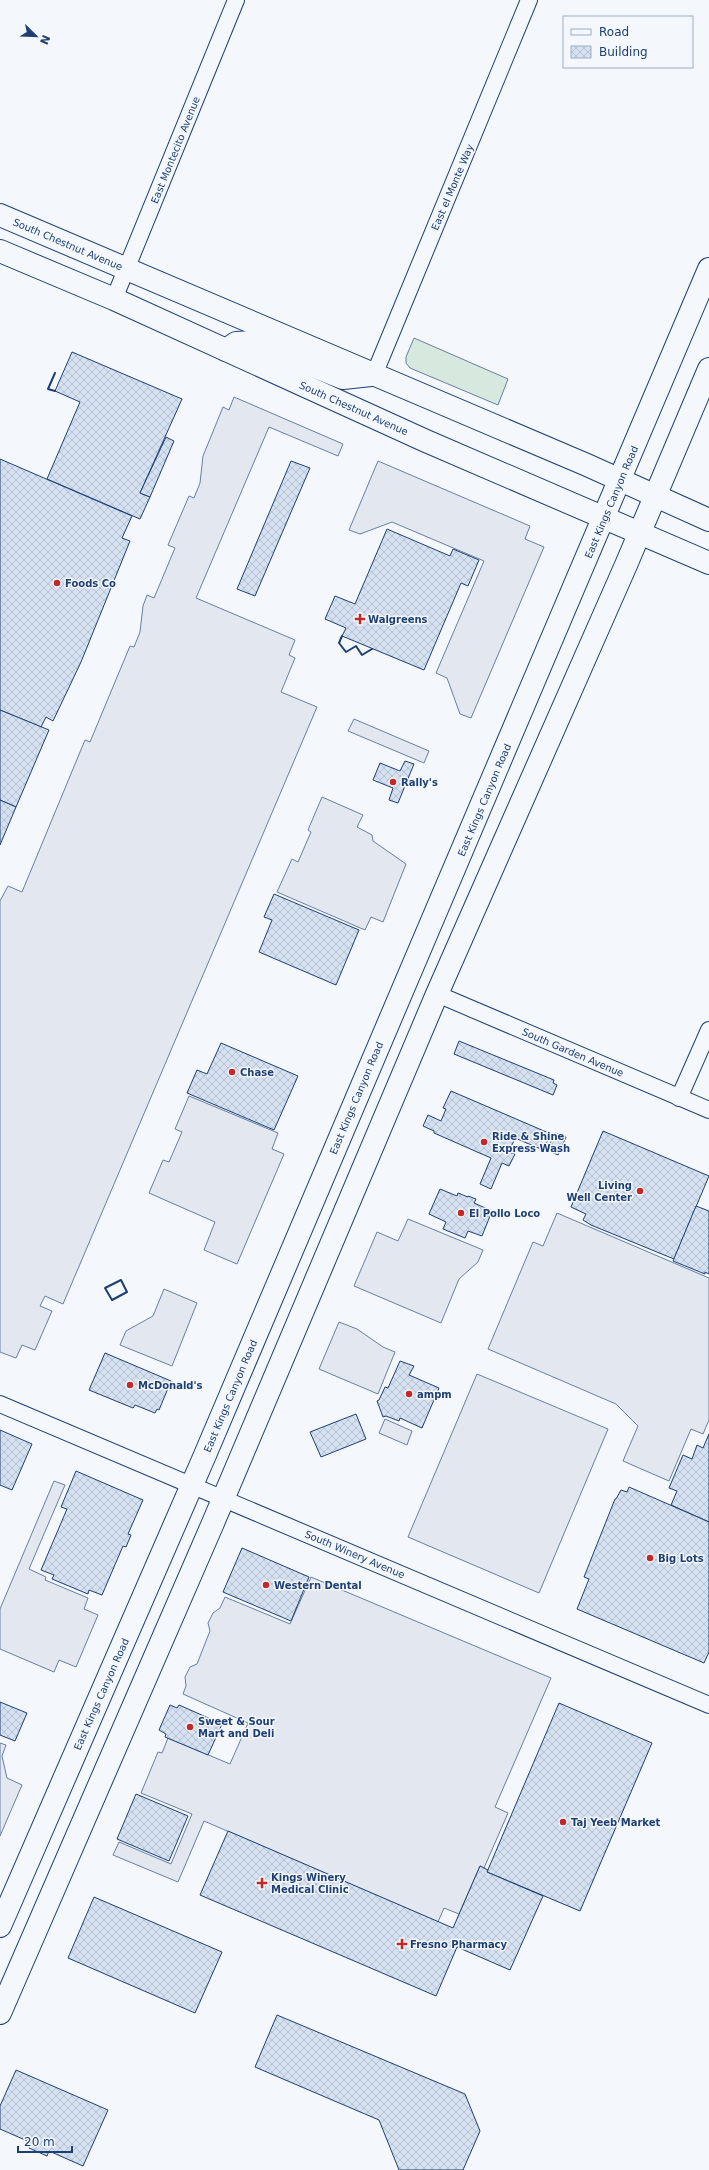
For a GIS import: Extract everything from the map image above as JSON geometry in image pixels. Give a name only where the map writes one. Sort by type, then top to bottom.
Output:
[{"type":"main road","name":"South Chestnut Avenue","points":[[0,215],[620,480],[709,520]]},
{"type":"main road","name":"South Chestnut Avenue","points":[[0,251],[114,299],[426,441],[709,563]]},
{"type":"main road","name":"East Kings Canyon Road","points":[[0,1926],[192,1485],[709,269]]},
{"type":"main road","points":[[226,350],[236,343],[252,342],[343,378],[374,375]]},
{"type":"main road","points":[[0,2013],[223,1498],[437,994],[640,533],[709,369]]},
{"type":"street","name":"East Montecito Avenue","points":[[114,299],[236,0]]},
{"type":"street","name":"East el Monte Way","points":[[374,375],[529,0]]},
{"type":"street","name":"South Garden Avenue","points":[[437,994],[709,1110]]},
{"type":"street","points":[[679,1098],[709,1030]]},
{"type":"street","name":"South Winery Avenue","points":[[0,1404],[709,1705]]},
{"type":"shaded area","points":[[414,338],[508,379],[498,405],[410,368],[406,363],[406,357]]},
{"type":"shaded area","points":[[234,397],[343,444],[338,456],[269,427],[196,598],[295,640],[289,655],[295,658],[281,692],[317,707],[63,1304],[45,1296],[40,1306],[52,1311],[35,1350],[22,1345],[16,1358],[0,1352],[0,901],[8,886],[22,892],[85,740],[90,742],[130,646],[134,647],[140,632],[143,606],[147,595],[154,598],[175,548],[168,545],[189,496],[194,498],[200,483],[203,456],[223,407],[229,410]]},
{"type":"shaded area","points":[[378,461],[530,526],[525,539],[544,547],[471,718],[460,714],[447,678],[436,673],[484,561],[392,522],[360,534],[349,530]]},
{"type":"shaded area","points":[[354,719],[429,751],[424,763],[348,731]]},
{"type":"shaded area","points":[[322,797],[363,815],[357,827],[372,835],[373,841],[406,864],[383,922],[371,917],[365,930],[277,892],[292,859],[298,862],[311,832],[308,830]]},
{"type":"shaded area","points":[[189,1096],[278,1133],[272,1149],[284,1154],[237,1264],[204,1250],[215,1222],[149,1193],[163,1160],[169,1162],[182,1132],[175,1129]]},
{"type":"shaded area","points":[[557,1213],[709,1278],[709,1420],[703,1434],[691,1429],[669,1481],[623,1461],[638,1426],[616,1404],[488,1349],[533,1242],[543,1246]]},
{"type":"shaded area","points":[[408,1219],[483,1250],[478,1262],[459,1279],[441,1323],[354,1286],[377,1232],[398,1241]]},
{"type":"shaded area","points":[[164,1289],[197,1303],[172,1366],[120,1345],[126,1331],[153,1316]]},
{"type":"shaded area","points":[[339,1322],[357,1329],[383,1347],[395,1352],[378,1394],[319,1369]]},
{"type":"shaded area","points":[[477,1374],[608,1429],[539,1593],[408,1537]]},
{"type":"shaded area","points":[[385,1419],[412,1431],[407,1445],[379,1433]]},
{"type":"shaded area","points":[[54,1481],[65,1485],[29,1569],[46,1577],[45,1580],[88,1598],[84,1609],[98,1615],[76,1667],[59,1660],[54,1672],[0,1649],[0,1609]]},
{"type":"shaded area","points":[[311,1577],[551,1678],[495,1807],[508,1813],[484,1868],[480,1866],[459,1914],[444,1908],[438,1922],[204,1821],[178,1882],[113,1855],[119,1842],[171,1864],[192,1814],[141,1793],[158,1752],[162,1753],[168,1738],[230,1764],[248,1723],[183,1694],[186,1686],[185,1677],[190,1667],[197,1664],[210,1631],[208,1623],[213,1613],[220,1608],[225,1597],[290,1624]]},
{"type":"shaded area","points":[[0,1743],[6,1745],[2,1756],[7,1778],[22,1785],[0,1836]]},
{"type":"building","points":[[72,352],[182,399],[140,493],[150,497],[140,519],[47,479],[80,402],[55,391]]},
{"type":"building","points":[[166,437],[174,441],[150,497],[140,493]]},
{"type":"building","name":"Foods Co","points":[[0,459],[132,516],[122,538],[130,541],[81,662],[53,721],[46,717],[41,727],[0,710]]},
{"type":"building","points":[[291,461],[310,468],[255,596],[237,589]]},
{"type":"building","name":"Walgreens","points":[[387,529],[450,556],[453,549],[479,560],[468,586],[461,583],[424,670],[342,636],[346,628],[325,619],[335,596],[355,604]]},
{"type":"building","points":[[0,710],[49,730],[16,807],[0,800]]},
{"type":"building","name":"Rally's","points":[[405,761],[414,764],[398,803],[389,800],[393,788],[373,780],[380,763],[400,771]]},
{"type":"building","points":[[0,800],[16,807],[0,845]]},
{"type":"building","points":[[274,894],[359,930],[336,985],[259,952],[272,920],[264,917]]},
{"type":"building","points":[[459,1041],[554,1080],[553,1083],[557,1085],[553,1095],[454,1054]]},
{"type":"building","points":[[221,1043],[298,1076],[274,1130],[187,1093],[197,1070],[207,1074]]},
{"type":"building","name":"Ride & Shine Express Wash","points":[[451,1091],[551,1134],[543,1150],[515,1138],[509,1152],[515,1154],[509,1166],[502,1163],[491,1189],[480,1184],[491,1158],[434,1133],[434,1131],[423,1126],[428,1115],[441,1121],[446,1109],[443,1108]]},
{"type":"building","name":"Living Well Center","points":[[603,1131],[709,1176],[674,1259],[591,1225],[583,1220],[586,1214],[571,1207]]},
{"type":"building","points":[[555,1133],[566,1137],[558,1155],[547,1150]]},
{"type":"building","name":"El Pollo Loco","points":[[440,1189],[457,1196],[458,1193],[476,1199],[474,1203],[492,1211],[482,1236],[468,1231],[465,1238],[443,1229],[446,1222],[429,1214]]},
{"type":"building","points":[[696,1206],[709,1211],[709,1274],[705,1272],[705,1274],[673,1261]]},
{"type":"building","name":"McDonald's","points":[[105,1353],[171,1381],[159,1410],[157,1409],[155,1413],[135,1405],[133,1408],[89,1390]]},
{"type":"building","name":"ampm","points":[[400,1361],[414,1366],[409,1375],[439,1388],[422,1428],[400,1418],[399,1421],[386,1416],[383,1417],[377,1401],[379,1400],[385,1387],[388,1388]]},
{"type":"building","points":[[356,1414],[366,1439],[321,1457],[310,1432]]},
{"type":"building","points":[[0,1430],[32,1444],[12,1490],[0,1485]]},
{"type":"building","points":[[709,1434],[709,1522],[671,1505],[677,1491],[669,1488],[683,1455],[692,1459],[697,1445],[703,1448]]},
{"type":"building","points":[[76,1471],[143,1500],[128,1534],[131,1535],[126,1547],[123,1546],[102,1595],[89,1590],[88,1594],[52,1579],[54,1575],[41,1570],[67,1509],[61,1507]]},
{"type":"building","name":"Big Lots","points":[[629,1487],[709,1522],[709,1652],[704,1663],[577,1609],[589,1579],[584,1577],[615,1499],[621,1490],[627,1492]]},
{"type":"building","name":"Western Dental","points":[[242,1548],[309,1577],[291,1621],[223,1592]]},
{"type":"building","points":[[0,1702],[27,1713],[15,1741],[0,1735]]},
{"type":"building","points":[[559,1703],[652,1743],[580,1911],[487,1872]]},
{"type":"building","name":"Sweet & Sour Mart and Deli","points":[[170,1705],[177,1708],[179,1705],[222,1724],[208,1755],[165,1737],[166,1734],[159,1730]]},
{"type":"building","points":[[136,1794],[188,1816],[169,1861],[117,1839]]},
{"type":"building","points":[[228,1831],[453,1928],[480,1866],[488,1870],[487,1872],[543,1896],[510,1970],[457,1947],[436,1996],[200,1895]]},
{"type":"building","points":[[94,1897],[222,1952],[195,2013],[68,1958]]},
{"type":"building","points":[[277,2015],[465,2094],[480,2131],[463,2170],[399,2170],[379,2120],[255,2067]]},
{"type":"building","points":[[16,2070],[108,2110],[83,2166],[49,2151],[47,2156],[29,2148],[32,2143],[0,2129],[0,2106]]},
{"type":"wall","points":[[55,373],[48,389],[55,391]]},
{"type":"wall","points":[[342,636],[339,643],[346,652],[356,646],[362,655],[372,649]]},
{"type":"wall","points":[[121,1280],[127,1292],[112,1300],[105,1288],[121,1280]]},
{"type":"place","name":"Foods Co","points":[[57,583]]},
{"type":"place","name":"Walgreens","points":[[360,619]]},
{"type":"place","name":"Rally's","points":[[393,782]]},
{"type":"place","name":"Chase","points":[[232,1072]]},
{"type":"place","name":"Ride & Shine Express Wash","points":[[484,1142]]},
{"type":"place","name":"Living Well Center","points":[[640,1191]]},
{"type":"place","name":"El Pollo Loco","points":[[461,1213]]},
{"type":"place","name":"McDonald's","points":[[130,1385]]},
{"type":"place","name":"ampm","points":[[409,1394]]},
{"type":"place","name":"Big Lots","points":[[650,1558]]},
{"type":"place","name":"Western Dental","points":[[266,1585]]},
{"type":"place","name":"Sweet & Sour Mart and Deli","points":[[190,1727]]},
{"type":"place","name":"Taj Yeeb Market","points":[[563,1822]]},
{"type":"place","name":"Kings Winery Medical Clinic","points":[[262,1883]]},
{"type":"place","name":"Fresno Pharmacy","points":[[402,1944]]}]
